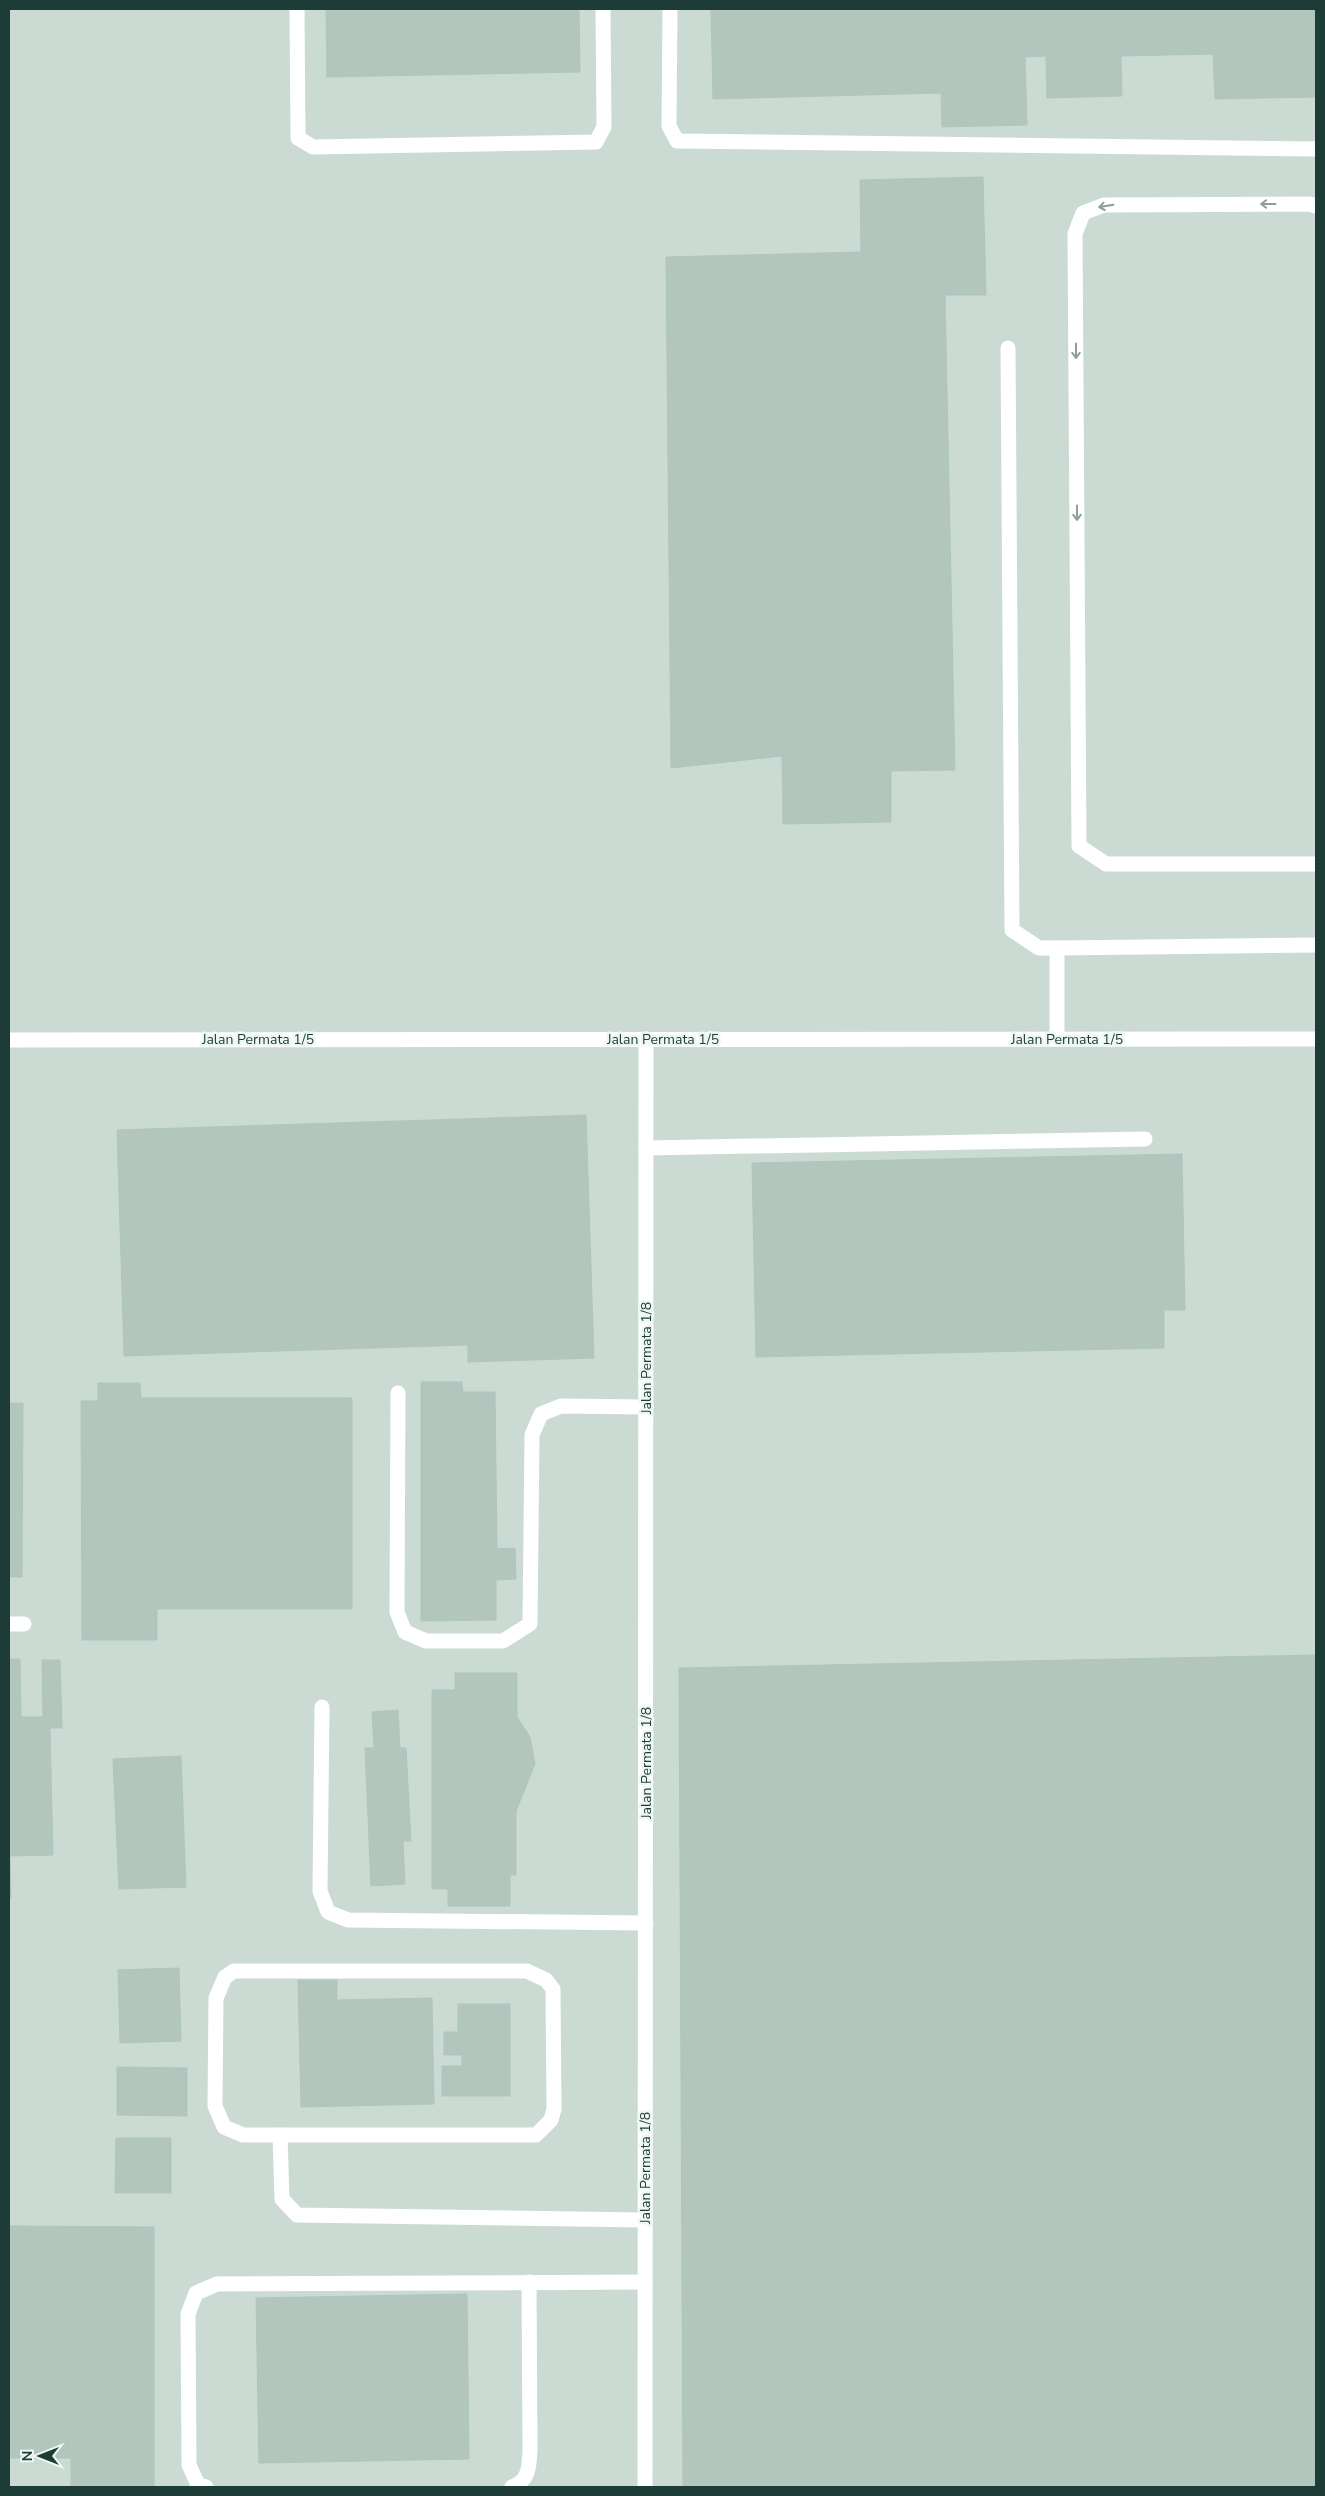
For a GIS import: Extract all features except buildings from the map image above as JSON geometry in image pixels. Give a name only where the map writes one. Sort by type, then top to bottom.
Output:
[{"type":"street","points":[[297,9],[298,138],[313,147],[596,142],[604,127],[603,9]]},
{"type":"street","points":[[670,9],[669,126],[677,141],[1316,149]]},
{"type":"street","points":[[1316,206],[1309,204],[1104,205],[1083,213],[1075,234],[1079,846],[1106,864],[1316,864]]},
{"type":"street","points":[[1008,348],[1012,930],[1039,948],[1316,945]]},
{"type":"street","points":[[1057,948],[1057,1038]]},
{"type":"street","name":"Jalan Permata 1/5","points":[[9,1040],[1316,1038]]},
{"type":"street","name":"Jalan Permata 1/8","points":[[645,2487],[646,1039]]},
{"type":"street","points":[[646,1148],[1144,1139]]},
{"type":"street","points":[[398,1393],[397,1612],[405,1632],[426,1641],[503,1641],[530,1624],[532,1435],[541,1414],[561,1406],[646,1407]]},
{"type":"street","points":[[9,1624],[24,1624]]},
{"type":"street","points":[[322,1707],[320,1891],[328,1912],[348,1920],[646,1923]]},
{"type":"street","points":[[234,1972],[527,1972],[546,1980],[553,1989],[554,2109],[552,2120],[536,2135],[280,2135],[244,2135],[224,2127],[215,2106],[216,1998],[225,1977],[234,1972]]},
{"type":"street","points":[[280,2135],[282,2199],[297,2215],[645,2220]]},
{"type":"street","points":[[512,2487],[522,2483],[528,2474],[530,2449],[529,2282]]},
{"type":"street","points":[[206,2487],[198,2485],[189,2464],[188,2314],[196,2293],[217,2284],[645,2282]]},
{"type":"shaded area","points":[[9,9],[1316,9],[1316,2487],[9,2487]]}]
